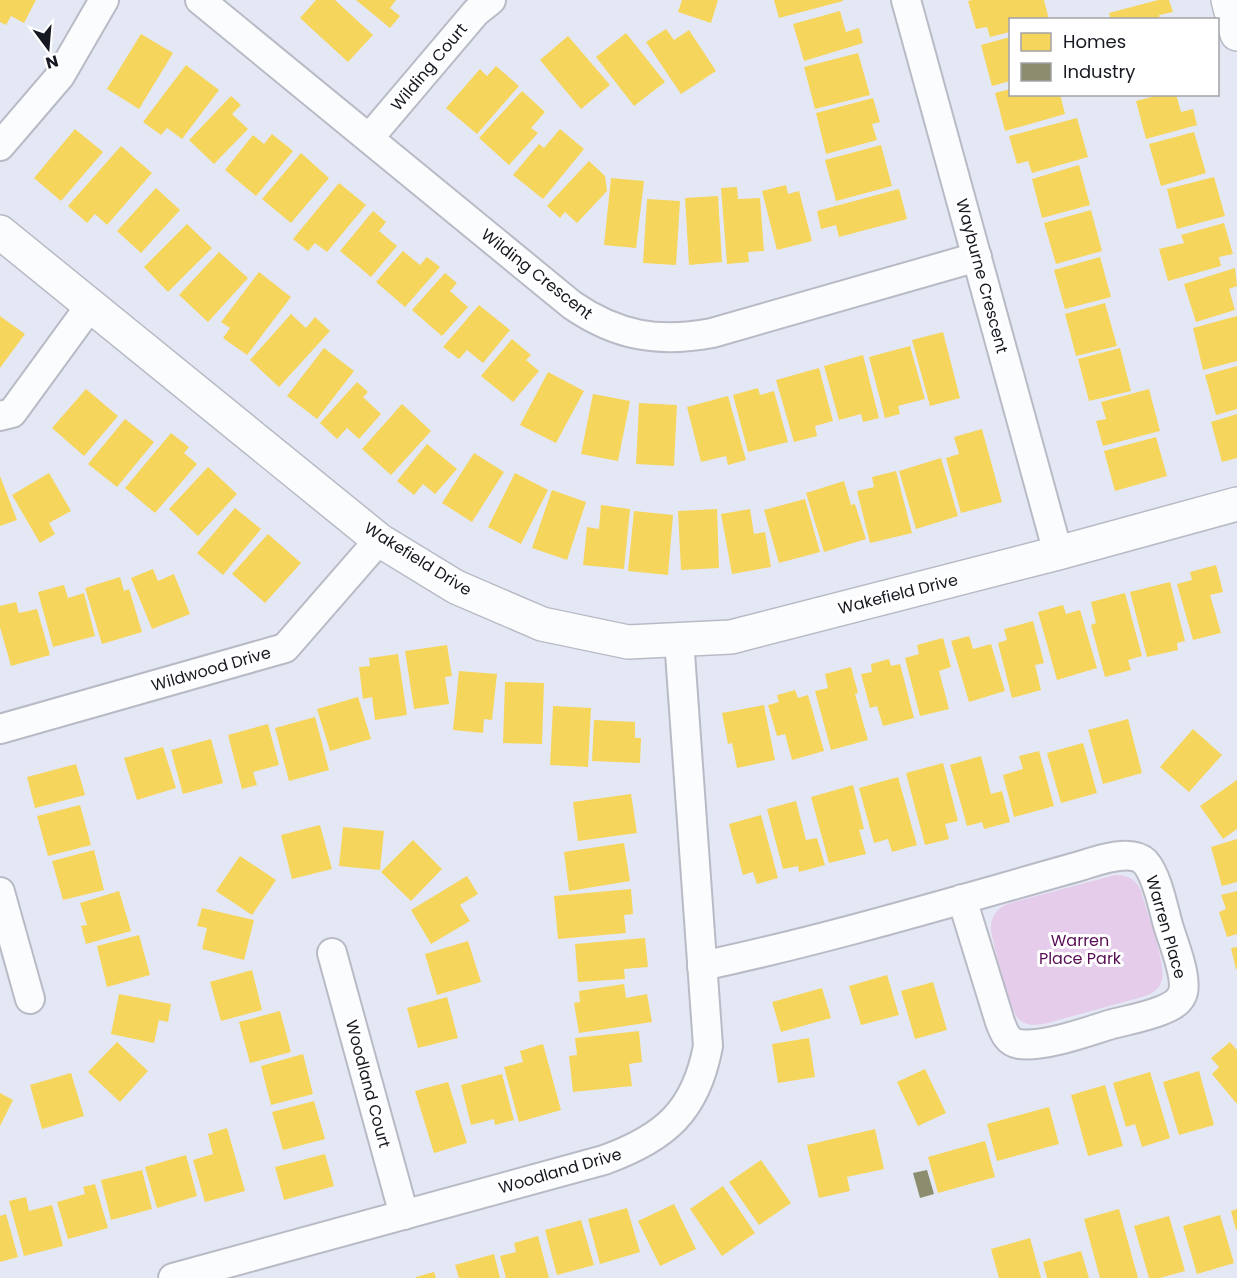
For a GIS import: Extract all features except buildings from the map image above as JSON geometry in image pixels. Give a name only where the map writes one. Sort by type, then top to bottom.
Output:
[{"type":"street","points":[[0,146],[60,76],[104,0]]},
{"type":"street","name":"Wilding Crescent","points":[[200,0],[572,304],[602,324],[633,333],[690,337],[712,333],[977,257]]},
{"type":"street","name":"Wilding Court","points":[[370,137],[476,12],[491,0]]},
{"type":"street","name":"Wayburne Crescent","points":[[906,0],[1058,553]]},
{"type":"street","points":[[1228,0],[1237,34]]},
{"type":"street","name":"Wakefield Drive","points":[[0,232],[379,540],[456,587],[542,624],[628,642],[730,637],[1058,553],[1237,504]]},
{"type":"street","points":[[0,416],[12,413],[90,306]]},
{"type":"street","name":"Wildwood Drive","points":[[0,729],[285,648],[379,540]]},
{"type":"street","name":"Woodland Drive","points":[[173,1278],[604,1160],[631,1151],[652,1139],[682,1111],[693,1096],[700,1080],[708,1046],[679,639]]},
{"type":"street","name":"Warren Place","points":[[702,966],[748,956],[1097,861],[1125,856],[1139,858],[1148,865],[1152,874],[1181,968],[1184,989],[1182,995],[1171,1006],[1144,1016],[1039,1043],[1012,1042],[1004,1033],[1000,1022],[962,899]]},
{"type":"street","points":[[0,892],[30,999]]},
{"type":"street","name":"Woodland Court","points":[[332,953],[404,1215]]},
{"type":"green space","name":"Warren Place Park","points":[[1115,875],[1131,879],[1137,883],[1141,891],[1161,961],[1162,979],[1159,986],[1152,993],[1142,997],[1044,1024],[1024,1023],[1016,1016],[1011,1006],[999,965],[991,931],[994,915],[1007,904]]}]
